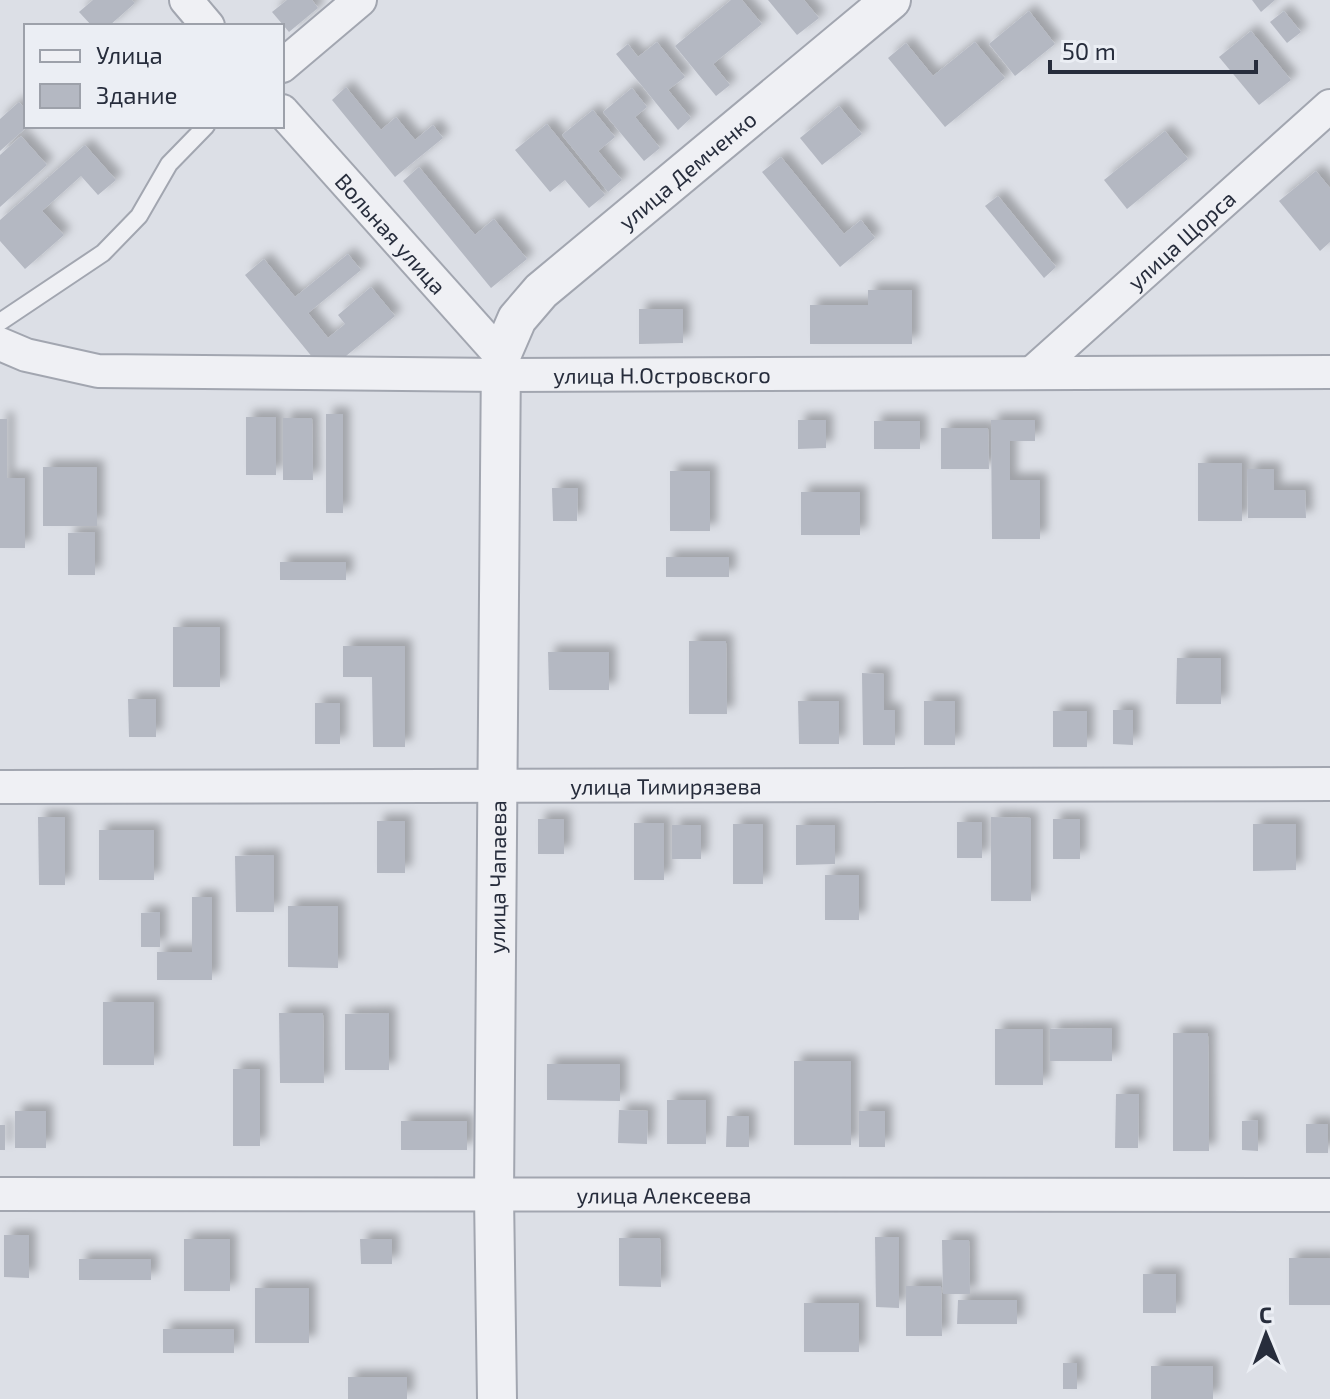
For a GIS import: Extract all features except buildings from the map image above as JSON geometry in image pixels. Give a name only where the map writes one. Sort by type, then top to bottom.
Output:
[{"type":"street","points":[[186,0],[206,24]]},
{"type":"street","points":[[284,64],[360,0]]},
{"type":"street","name":"улица Демченко","points":[[501,365],[517,319],[541,291],[891,0]]},
{"type":"street","name":"улица Щорса","points":[[1032,373],[1330,106]]},
{"type":"street","name":"Вольная улица","points":[[284,113],[501,365]]},
{"type":"street","name":"улица Н.Островского","points":[[0,344],[26,355],[98,371],[501,365],[1032,373],[1330,372]]},
{"type":"street","name":"улица Чапаева","points":[[497,1399],[494,1196],[501,365]]},
{"type":"street","name":"улица Тимирязева","points":[[0,787],[1330,784]]},
{"type":"street","name":"улица Алексеева","points":[[0,1194],[1330,1195]]},
{"type":"lane","points":[[0,322],[103,253],[139,216],[169,164],[204,128]]}]
